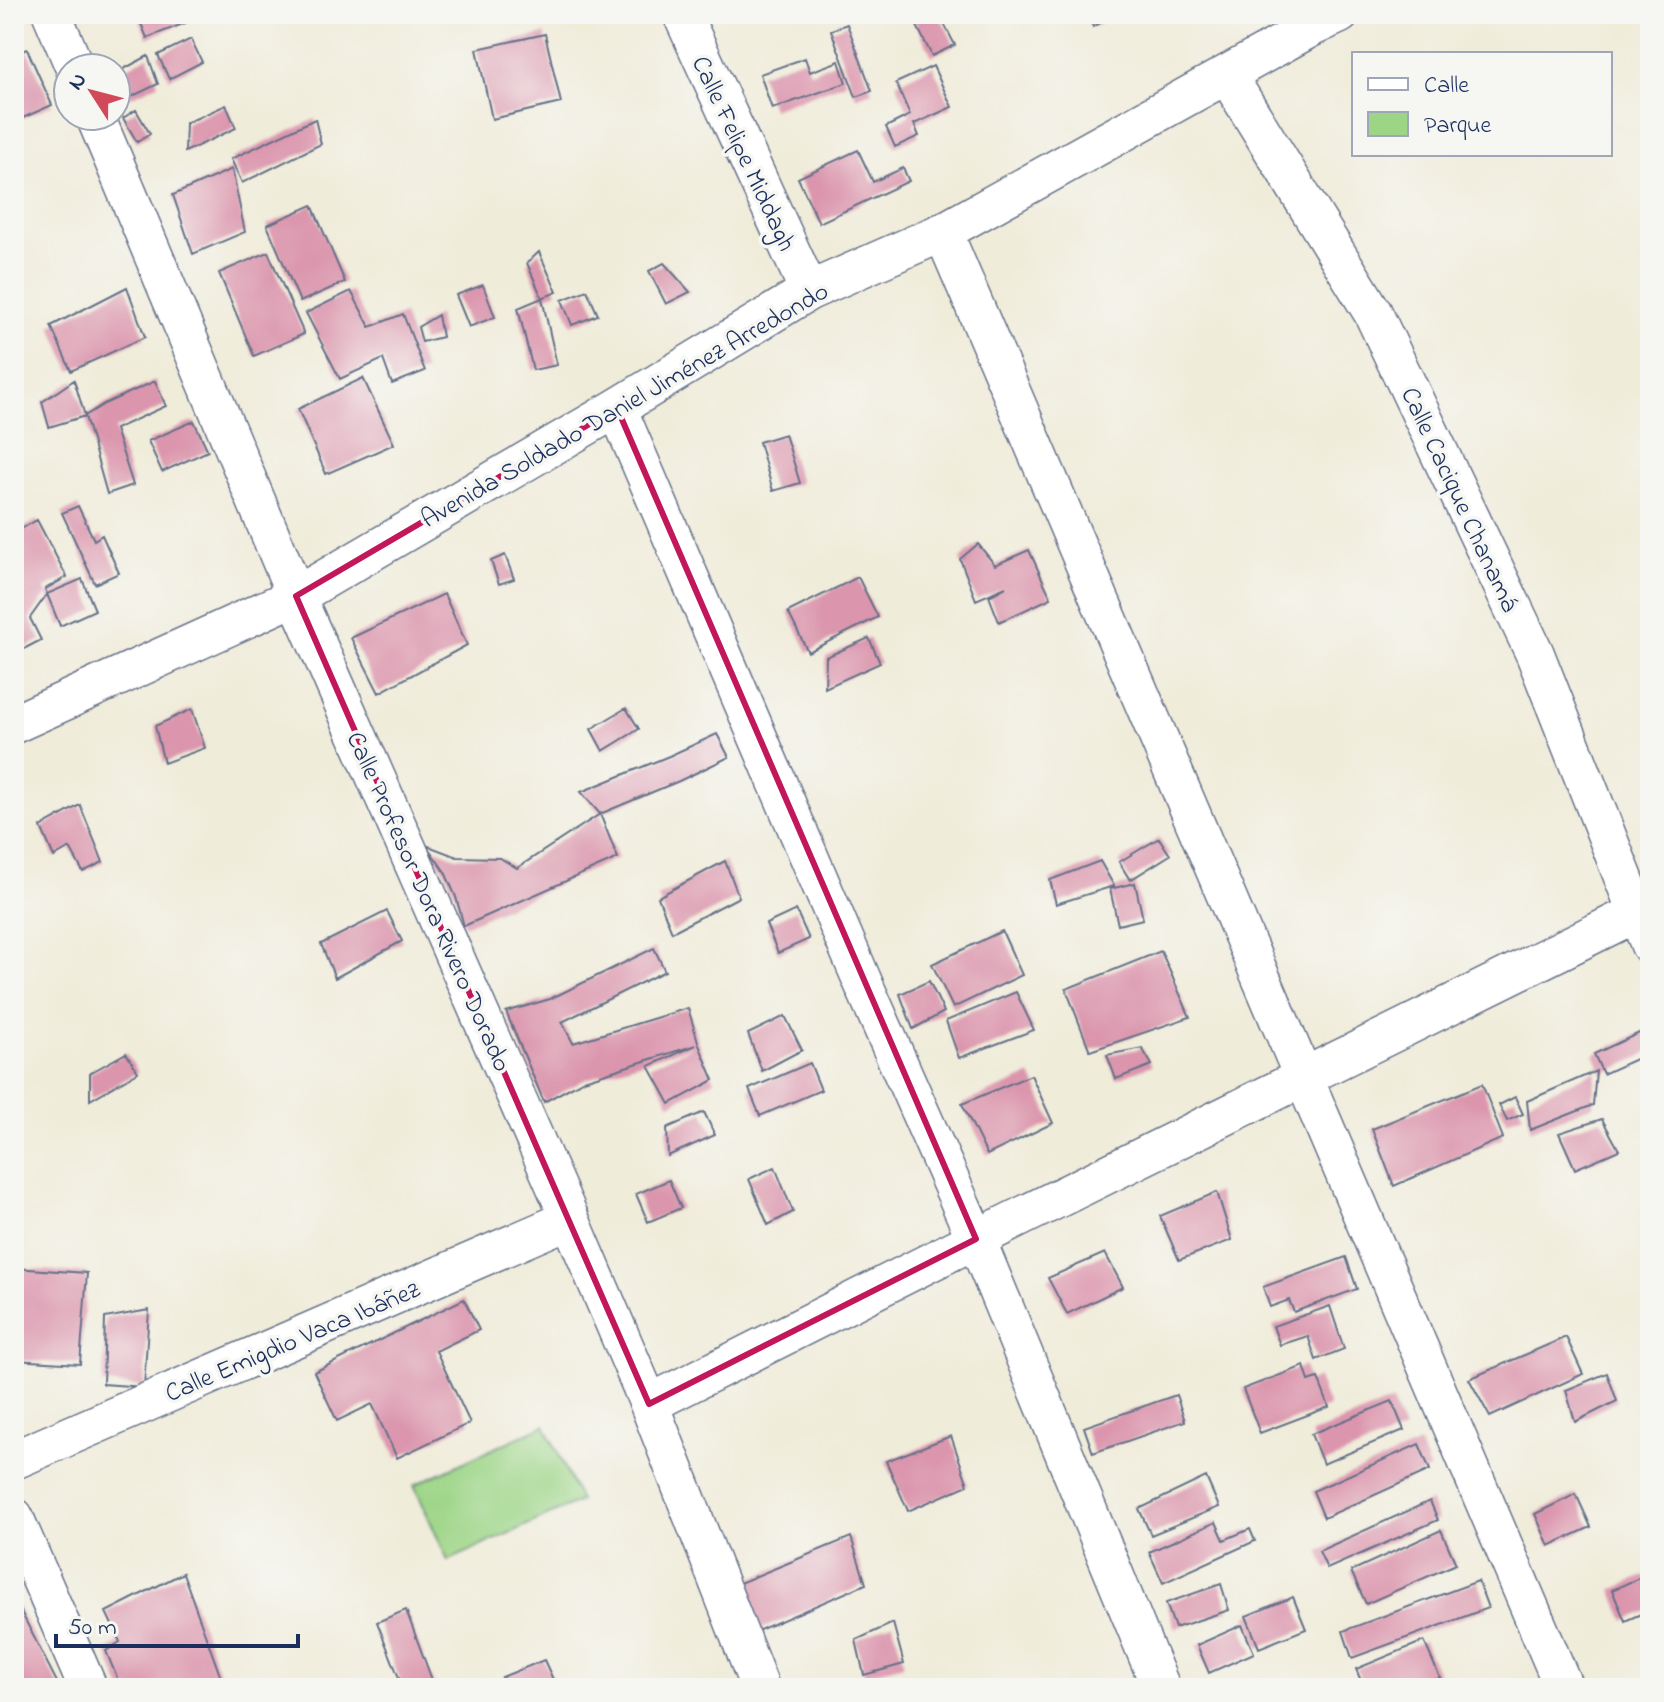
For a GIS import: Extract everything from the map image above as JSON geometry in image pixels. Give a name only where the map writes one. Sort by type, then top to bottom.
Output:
[{"type":"street","points":[[52,14],[68,52]]},
{"type":"street","name":"Calle Felipe Middagh","points":[[682,14],[809,291]]},
{"type":"street","name":"Avenida Soldado Daniel Jiménez Arredondo","points":[[14,724],[296,596],[617,408],[809,291],[943,232],[1227,75],[1319,18]]},
{"type":"street","name":"Calle Cacique Chanamá","points":[[1227,75],[1373,313],[1535,654],[1643,929]]},
{"type":"street","name":"Calle Profesor Dora Rivero Dorado","points":[[102,132],[296,596],[649,1404],[760,1688]]},
{"type":"street","points":[[943,232],[1564,1688]]},
{"type":"street","points":[[617,408],[976,1239],[1161,1688]]},
{"type":"street","points":[[649,1404],[1305,1077],[1643,929]]},
{"type":"street","name":"Calle Emigdio Vaca Ibáñez","points":[[14,1460],[570,1219]]},
{"type":"street","points":[[14,1517],[88,1688]]},
{"type":"highlighted area","points":[[617,408],[976,1239],[649,1404],[296,596]]},
{"type":"green space","points":[[545,1425],[580,1501],[448,1561],[414,1485]]},
{"type":"building","points":[[137,14],[185,14],[188,22],[147,38]]},
{"type":"building","points":[[921,14],[939,14],[955,45],[932,56],[913,18]]},
{"type":"building","points":[[1086,14],[1117,14],[1093,27]]},
{"type":"building","points":[[847,24],[872,91],[856,97],[831,30]]},
{"type":"building","points":[[545,34],[561,103],[492,119],[477,49]]},
{"type":"building","points":[[191,39],[202,62],[169,79],[158,55]]},
{"type":"building","points":[[27,49],[52,105],[14,122],[14,54]]},
{"type":"building","points":[[148,56],[158,84],[132,97],[132,65]]},
{"type":"building","points":[[805,58],[810,72],[839,61],[846,83],[772,109],[760,74]]},
{"type":"building","points":[[933,66],[952,107],[914,124],[919,136],[895,147],[886,127],[910,115],[896,83]]},
{"type":"building","points":[[226,105],[236,128],[185,152],[186,123]]},
{"type":"building","points":[[136,110],[150,134],[137,142],[131,132],[132,112]]},
{"type":"building","points":[[315,119],[321,144],[242,183],[231,159]]},
{"type":"building","points":[[858,150],[873,182],[903,168],[909,181],[819,223],[798,178]]},
{"type":"building","points":[[232,169],[245,232],[193,254],[173,195]]},
{"type":"building","points":[[312,205],[345,282],[300,302],[267,225]]},
{"type":"building","points":[[268,252],[304,334],[254,356],[219,273]]},
{"type":"building","points":[[539,252],[557,292],[542,298],[527,263]]},
{"type":"building","points":[[664,263],[690,292],[666,304],[649,271]]},
{"type":"building","points":[[483,285],[495,317],[469,327],[456,295]]},
{"type":"building","points":[[127,287],[145,337],[71,371],[51,326]]},
{"type":"building","points":[[587,290],[598,315],[572,325],[562,300]]},
{"type":"building","points":[[351,291],[370,327],[403,314],[425,371],[392,384],[383,359],[340,379],[306,313]]},
{"type":"building","points":[[542,298],[557,365],[533,370],[518,308]]},
{"type":"building","points":[[438,315],[442,337],[422,342],[418,327]]},
{"type":"building","points":[[363,378],[394,444],[326,474],[298,409]]},
{"type":"building","points":[[74,380],[85,416],[49,427],[42,402]]},
{"type":"building","points":[[155,381],[166,406],[115,429],[133,485],[107,494],[85,416]]},
{"type":"building","points":[[194,421],[208,451],[162,472],[148,441]]},
{"type":"building","points":[[785,434],[800,483],[773,491],[759,442]]},
{"type":"building","points":[[78,506],[94,540],[102,535],[119,573],[95,584],[62,513]]},
{"type":"building","points":[[37,520],[67,577],[45,589],[47,594],[30,618],[41,640],[14,654],[14,533]]},
{"type":"building","points":[[978,544],[995,565],[1029,550],[1051,598],[999,622],[989,596],[1006,587],[976,600],[960,559]]},
{"type":"building","points":[[505,555],[514,579],[499,584],[491,561]]},
{"type":"building","points":[[858,577],[878,617],[808,652],[788,612]]},
{"type":"building","points":[[82,579],[95,610],[60,626],[47,594]]},
{"type":"building","points":[[444,594],[467,645],[379,693],[351,638]]},
{"type":"building","points":[[869,638],[880,663],[825,688],[826,657]]},
{"type":"building","points":[[626,708],[639,729],[603,751],[591,729]]},
{"type":"building","points":[[192,709],[205,748],[164,763],[155,726]]},
{"type":"building","points":[[717,734],[729,757],[679,781],[600,814],[581,792],[669,756]]},
{"type":"building","points":[[80,805],[103,862],[83,872],[70,848],[54,857],[41,827]]},
{"type":"building","points":[[600,814],[618,858],[464,926],[445,872],[426,845],[457,857],[500,858],[517,868]]},
{"type":"building","points":[[1159,838],[1170,855],[1130,880],[1119,862]]},
{"type":"building","points":[[725,861],[739,897],[672,932],[658,897]]},
{"type":"building","points":[[1100,861],[1114,886],[1056,904],[1050,880]]},
{"type":"building","points":[[1135,883],[1143,919],[1118,925],[1110,889]]},
{"type":"building","points":[[796,910],[809,939],[778,953],[766,924]]},
{"type":"building","points":[[387,911],[402,941],[335,978],[321,944]]},
{"type":"building","points":[[1002,931],[1022,975],[953,1008],[932,964]]},
{"type":"building","points":[[654,948],[665,971],[562,1022],[573,1043],[688,1008],[714,1080],[670,1104],[649,1066],[696,1045],[584,1080],[544,1102],[506,1012],[550,999]]},
{"type":"building","points":[[1161,951],[1190,1017],[1090,1051],[1066,989]]},
{"type":"building","points":[[929,981],[944,1012],[913,1029],[900,994]]},
{"type":"building","points":[[1016,992],[1034,1030],[959,1058],[946,1021]]},
{"type":"building","points":[[785,1016],[802,1050],[762,1071],[748,1034]]},
{"type":"building","points":[[1650,1028],[1650,1050],[1645,1055],[1603,1074],[1594,1054]]},
{"type":"building","points":[[1142,1048],[1152,1065],[1116,1079],[1107,1055]]},
{"type":"building","points":[[126,1053],[138,1072],[90,1100],[90,1073]]},
{"type":"building","points":[[810,1063],[821,1090],[760,1116],[749,1089]]},
{"type":"building","points":[[1596,1071],[1593,1105],[1530,1130],[1527,1101]]},
{"type":"building","points":[[1031,1075],[1053,1123],[987,1155],[962,1104]]},
{"type":"building","points":[[1482,1084],[1503,1138],[1394,1186],[1372,1129]]},
{"type":"building","points":[[1515,1097],[1523,1114],[1507,1121],[1499,1105]]},
{"type":"building","points":[[704,1112],[715,1135],[668,1156],[667,1128]]},
{"type":"building","points":[[1602,1119],[1619,1150],[1575,1169],[1559,1133]]},
{"type":"building","points":[[775,1167],[793,1212],[768,1225],[749,1179]]},
{"type":"building","points":[[669,1180],[681,1208],[648,1222],[636,1194]]},
{"type":"building","points":[[1217,1192],[1232,1240],[1179,1260],[1160,1216]]},
{"type":"building","points":[[1105,1253],[1123,1287],[1067,1314],[1048,1278]]},
{"type":"building","points":[[1346,1257],[1357,1289],[1294,1312],[1289,1300],[1270,1307],[1263,1287]]},
{"type":"building","points":[[14,1268],[87,1273],[80,1364],[14,1360]]},
{"type":"building","points":[[464,1299],[479,1330],[436,1351],[470,1423],[397,1458],[372,1404],[337,1421],[314,1372]]},
{"type":"building","points":[[1330,1306],[1344,1349],[1316,1360],[1308,1336],[1280,1345],[1273,1326]]},
{"type":"building","points":[[149,1310],[144,1387],[103,1384],[105,1318]]},
{"type":"building","points":[[1566,1337],[1583,1374],[1490,1417],[1469,1379]]},
{"type":"building","points":[[1304,1366],[1309,1381],[1318,1378],[1329,1407],[1260,1433],[1243,1389]]},
{"type":"building","points":[[1607,1373],[1617,1401],[1575,1422],[1566,1390]]},
{"type":"building","points":[[1176,1395],[1185,1421],[1093,1453],[1084,1427]]},
{"type":"building","points":[[1392,1401],[1404,1430],[1323,1464],[1311,1434]]},
{"type":"building","points":[[951,1436],[968,1485],[908,1511],[886,1461]]},
{"type":"building","points":[[1419,1444],[1430,1470],[1324,1518],[1313,1491]]},
{"type":"building","points":[[1206,1477],[1219,1507],[1151,1535],[1139,1509]]},
{"type":"building","points":[[1576,1494],[1591,1527],[1549,1546],[1535,1514]]},
{"type":"building","points":[[1430,1501],[1438,1520],[1327,1569],[1319,1551]]},
{"type":"building","points":[[1216,1522],[1224,1540],[1250,1529],[1255,1541],[1163,1583],[1149,1552]]},
{"type":"building","points":[[1441,1530],[1456,1564],[1366,1604],[1351,1571]]},
{"type":"building","points":[[851,1537],[866,1584],[755,1632],[737,1584]]},
{"type":"building","points":[[183,1573],[221,1678],[201,1688],[121,1688],[106,1651],[120,1642],[106,1612]]},
{"type":"building","points":[[1650,1573],[1650,1610],[1625,1621],[1612,1590]]},
{"type":"building","points":[[1478,1581],[1488,1608],[1352,1658],[1343,1631]]},
{"type":"building","points":[[1221,1584],[1229,1610],[1175,1628],[1166,1603]]},
{"type":"building","points":[[1293,1597],[1306,1629],[1259,1648],[1246,1616]]},
{"type":"building","points":[[14,1598],[60,1688],[14,1688]]},
{"type":"building","points":[[406,1610],[435,1688],[403,1688],[377,1622]]},
{"type":"building","points":[[893,1623],[904,1664],[864,1675],[856,1640]]},
{"type":"building","points":[[1242,1625],[1254,1653],[1209,1673],[1197,1645]]},
{"type":"building","points":[[1424,1641],[1440,1678],[1416,1688],[1364,1688],[1356,1669]]},
{"type":"building","points":[[544,1660],[557,1688],[507,1688],[502,1677]]}]
